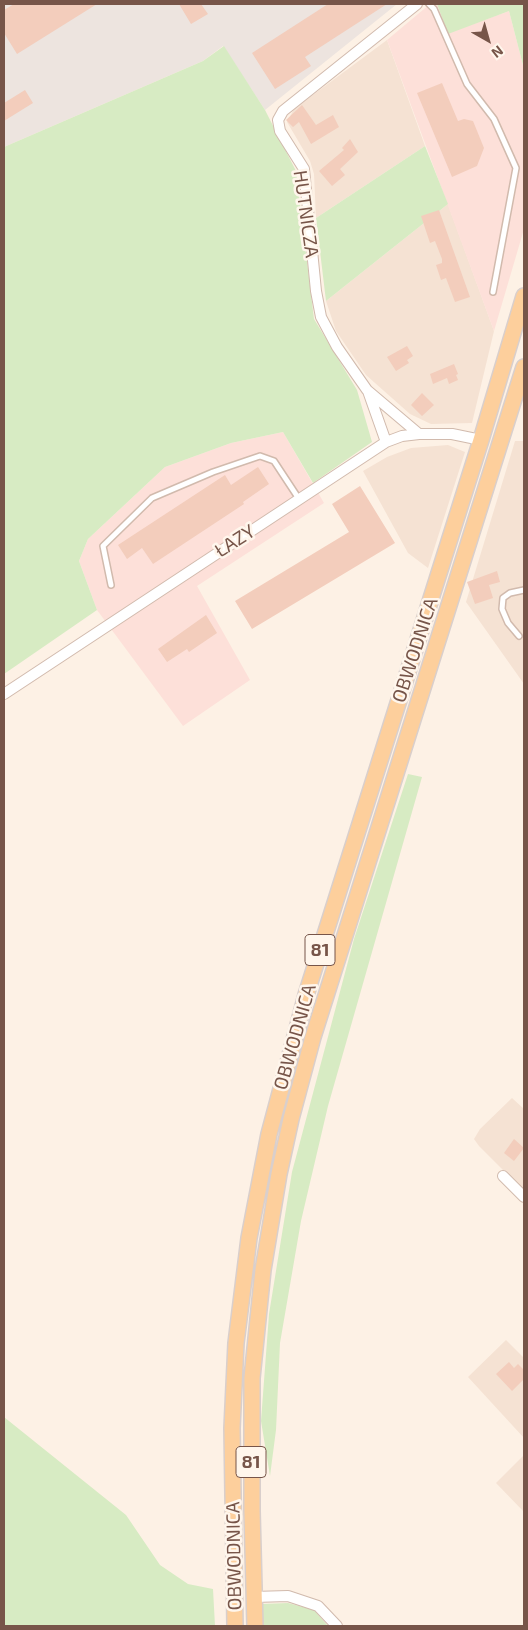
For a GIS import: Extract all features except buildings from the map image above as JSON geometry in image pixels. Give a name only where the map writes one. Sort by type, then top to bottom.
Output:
[{"type":"main road","name":"OBWODNICA","points":[[234,1626],[232,1428],[236,1344],[249,1238],[261,1171],[292,1042],[481,440],[524,296]]},
{"type":"main road","name":"OBWODNICA","points":[[255,1626],[252,1511],[252,1378],[267,1243],[291,1119],[313,1037],[524,367]]},
{"type":"street","name":"HUTNICZA","points":[[368,390],[337,348],[321,317],[316,290],[304,169],[280,131],[278,120],[283,111],[417,4]]},
{"type":"street","points":[[368,390],[419,434]]},
{"type":"street","points":[[368,390],[386,442]]},
{"type":"street","name":"ŁAZY","points":[[4,694],[386,442],[402,436],[419,434],[452,434],[481,440]]},
{"type":"street","points":[[503,1176],[524,1197]]},
{"type":"street","points":[[254,1597],[288,1596],[318,1606],[337,1626]]},
{"type":"lane","points":[[429,4],[434,9],[467,84],[494,119],[516,168],[493,292]]},
{"type":"lane","points":[[110,585],[103,546],[152,498],[213,472],[260,456],[274,461],[299,499]]},
{"type":"lane","points":[[519,636],[508,623],[502,609],[503,598],[510,593],[524,590]]},
{"type":"shaded area","points":[[4,4],[397,4],[265,110],[223,46],[203,61],[4,147]]},
{"type":"shaded area","points":[[430,4],[437,4],[448,33],[509,11],[524,69],[524,229],[494,331],[387,40]]},
{"type":"shaded area","points":[[387,40],[425,146],[316,218],[314,174],[310,161],[287,122],[294,109]]},
{"type":"shaded area","points":[[448,204],[494,331],[472,423],[431,424],[410,414],[366,375],[336,331],[326,301]]},
{"type":"shaded area","points":[[283,432],[324,503],[197,586],[250,680],[183,726],[97,610],[79,561],[88,539],[165,467],[231,443]]},
{"type":"shaded area","points":[[515,441],[524,441],[524,684],[466,602]]},
{"type":"shaded area","points":[[448,445],[465,452],[428,568],[408,553],[363,471],[387,457],[411,448]]},
{"type":"shaded area","points":[[512,1098],[524,1109],[524,1191],[474,1139],[480,1129]]},
{"type":"shaded area","points":[[506,1340],[524,1358],[524,1438],[468,1377]]},
{"type":"shaded area","points":[[524,1455],[524,1512],[496,1483]]},
{"type":"green space","points":[[437,4],[524,4],[524,69],[509,11],[448,34]]},
{"type":"green space","points":[[224,46],[265,110],[296,171],[314,319],[357,390],[372,442],[313,483],[283,432],[231,443],[165,467],[88,539],[79,561],[97,610],[4,674],[4,147],[203,61]]},
{"type":"green space","points":[[425,146],[448,204],[326,301],[316,218]]},
{"type":"green space","points":[[408,774],[422,777],[328,1106],[301,1221],[280,1343],[276,1430],[270,1476],[261,1421],[269,1314],[292,1172],[354,939]]},
{"type":"green space","points":[[4,1417],[126,1515],[160,1565],[188,1584],[213,1589],[215,1626],[4,1626]]},
{"type":"green space","points":[[288,1603],[314,1610],[328,1626],[262,1626],[262,1604]]}]
